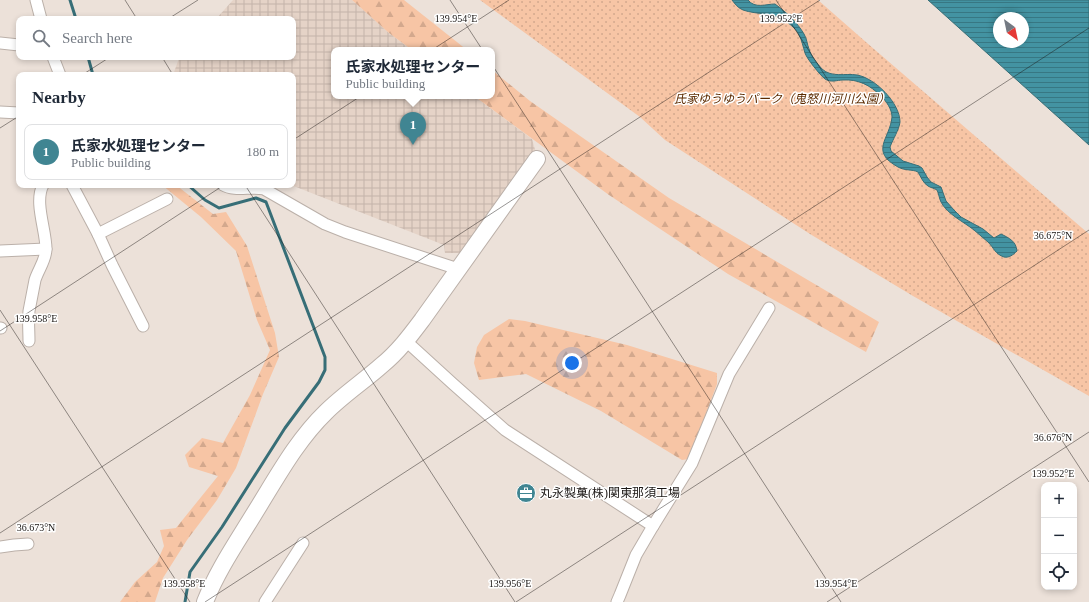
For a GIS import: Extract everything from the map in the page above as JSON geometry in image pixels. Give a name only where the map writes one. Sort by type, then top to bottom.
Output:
[{"type":"street","points":[[36,0],[40,16]]},
{"type":"street","points":[[0,43],[16,45]]},
{"type":"street","points":[[54,60],[59,72]]},
{"type":"street","points":[[0,112],[16,113]]},
{"type":"street","points":[[206,602],[215,579],[234,546],[289,458],[310,428],[327,411],[382,365],[406,340],[537,159]]},
{"type":"street","points":[[29,341],[29,312],[35,280],[44,261],[46,249],[40,202],[42,188]]},
{"type":"street","points":[[74,188],[143,326]]},
{"type":"street","points":[[229,188],[244,188]]},
{"type":"street","points":[[261,188],[325,224],[458,270]]},
{"type":"street","points":[[98,234],[167,199]]},
{"type":"street","points":[[0,251],[46,249]]},
{"type":"street","points":[[617,602],[636,555],[692,462],[729,374],[769,308]]},
{"type":"street","points":[[406,340],[505,430],[653,526]]},
{"type":"street","points":[[265,602],[303,543]]},
{"type":"street","points":[[0,548],[28,544]]},
{"type":"shaded area","points":[[233,0],[352,0],[389,33],[408,47],[331,47],[331,99],[478,99],[532,139],[536,153],[531,156],[460,253],[445,253],[444,245],[296,187],[296,72],[174,72],[179,60],[296,60],[296,16],[219,16]]},
{"type":"green space","points":[[352,0],[404,0],[463,47],[408,47],[389,33]]},
{"type":"green space","name":"氏家ゆうゆうパーク（鬼怒川河川公園）","points":[[480,0],[818,0],[1089,234],[1089,396],[913,296],[810,234],[665,140],[640,117]]},
{"type":"green space","points":[[495,72],[530,101],[669,198],[879,322],[866,352],[728,274],[609,195],[478,99],[495,99]]},
{"type":"green space","points":[[166,188],[180,188],[213,214],[226,212],[247,246],[275,333],[279,357],[263,394],[236,468],[217,500],[187,540],[163,578],[155,602],[120,602],[135,582],[157,562],[164,546],[160,530],[176,528],[218,476],[189,467],[185,455],[202,438],[223,443],[250,395],[270,350],[257,320],[236,251],[201,217]]},
{"type":"green space","points":[[509,319],[525,321],[627,345],[717,373],[717,384],[689,459],[682,460],[601,411],[526,374],[479,380],[474,363],[477,347],[484,335]]},
{"type":"water","points":[[732,0],[748,0],[757,5],[775,4],[798,25],[806,38],[811,54],[822,69],[826,72],[834,74],[857,75],[864,77],[879,86],[896,107],[899,115],[900,122],[890,147],[891,151],[903,161],[922,168],[931,182],[941,187],[946,201],[961,217],[983,229],[994,238],[1001,234],[1009,238],[1014,242],[1017,251],[1008,257],[1004,257],[999,254],[978,233],[947,210],[941,202],[937,190],[926,185],[918,172],[898,167],[889,161],[885,156],[883,144],[890,125],[892,114],[887,103],[877,92],[859,82],[848,80],[832,81],[825,79],[808,59],[801,39],[795,29],[777,17],[743,10]]},
{"type":"water","points":[[928,0],[1089,0],[1089,145]]},
{"type":"waterway","points":[[70,0],[75,16]]},
{"type":"waterway","points":[[89,60],[92,72]]},
{"type":"waterway","points":[[185,602],[190,572],[222,527],[285,428],[319,382],[325,370],[325,357],[266,202],[256,198],[219,208],[205,200],[191,188]]},
{"type":"place","name":"氏家水処理センター","points":[[413,145]]},
{"type":"place","name":"丸永製菓(株)関東那須工場","points":[[526,493]]}]
